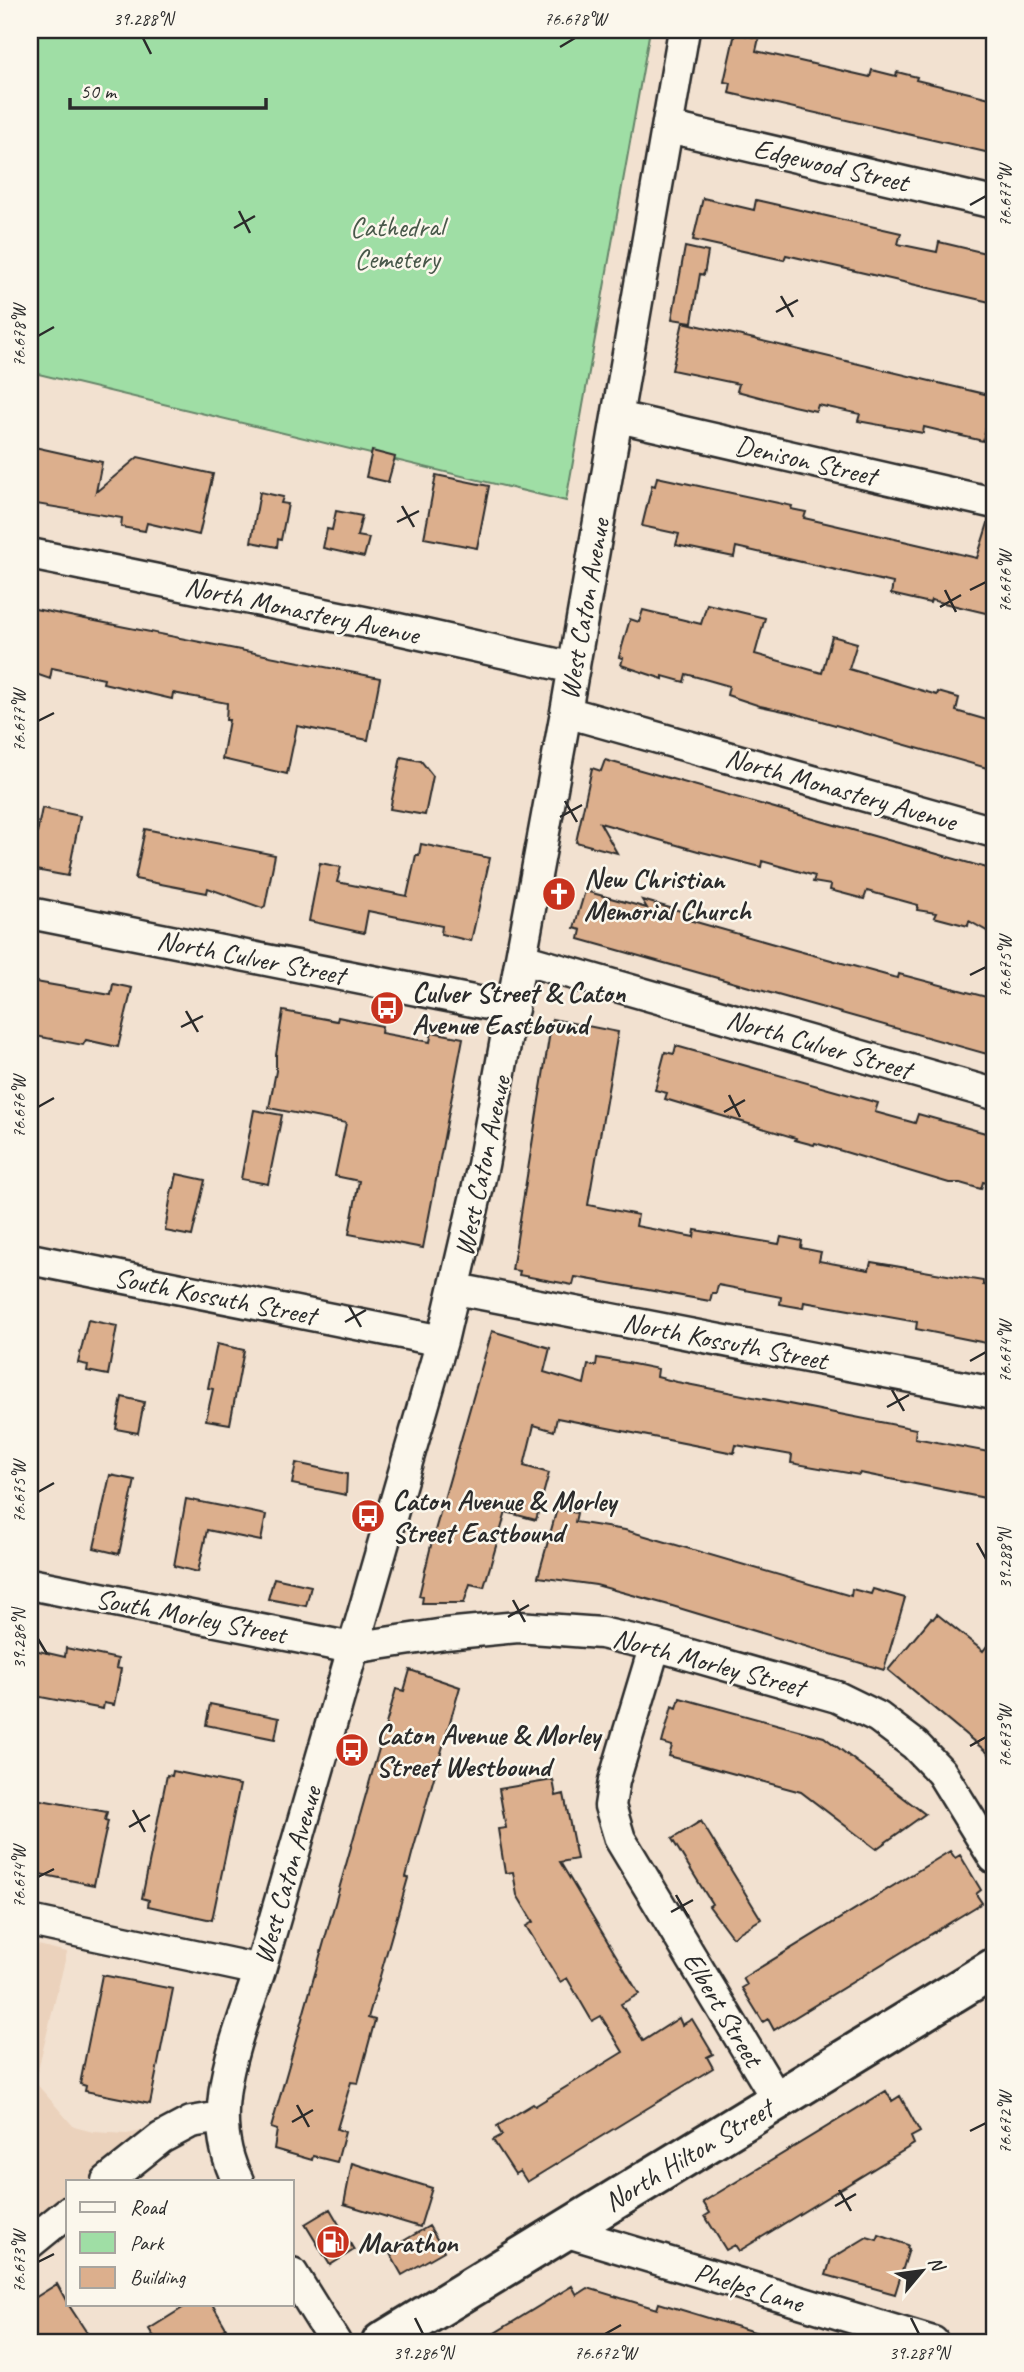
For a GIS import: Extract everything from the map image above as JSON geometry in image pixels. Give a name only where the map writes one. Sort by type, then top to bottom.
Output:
[{"type":"main road","name":"North Hilton Street","points":[[382,2342],[994,1968]]},
{"type":"street","name":"West Caton Avenue","points":[[238,2180],[223,2144],[221,2117],[228,2072],[442,1341],[483,1166],[574,668],[684,30]]},
{"type":"street","name":"Edgewood Street","points":[[668,127],[994,203]]},
{"type":"street","name":"Denison Street","points":[[618,417],[994,503]]},
{"type":"street","name":"North Monastery Avenue","points":[[30,554],[574,668]]},
{"type":"street","name":"North Monastery Avenue","points":[[566,712],[994,832]]},
{"type":"street","name":"North Culver Street","points":[[30,913],[513,1009]]},
{"type":"street","name":"North Culver Street","points":[[522,959],[994,1094]]},
{"type":"street","name":"South Kossuth Street","points":[[30,1259],[442,1341]]},
{"type":"street","name":"North Kossuth Street","points":[[456,1289],[994,1393]]},
{"type":"street","name":"South Morley Street","points":[[30,1584],[352,1648]]},
{"type":"street","name":"North Morley Street","points":[[352,1648],[445,1634],[518,1627],[601,1633],[654,1645],[837,1698],[878,1717],[915,1745],[941,1772],[994,1858]]},
{"type":"street","name":"Elbert Street","points":[[654,1645],[614,1782],[610,1806],[613,1822],[620,1839],[778,2101]]},
{"type":"street","points":[[30,1921],[260,1970]]},
{"type":"street","points":[[108,2180],[161,2138],[191,2122],[221,2117]]},
{"type":"street","points":[[30,2243],[66,2214]]},
{"type":"street","name":"Phelps Lane","points":[[564,2231],[933,2342]]},
{"type":"street","points":[[294,2276],[335,2342]]},
{"type":"shaded area","points":[[30,1943],[67,1952],[35,2082],[74,2127],[93,2132],[127,2134],[151,2129],[88,2180],[66,2180],[66,2198],[30,2226]]},
{"type":"green space","name":"Cathedral Cemetery","points":[[30,30],[650,30],[566,501],[30,372]]},
{"type":"building","points":[[735,33],[759,38],[756,51],[870,77],[872,70],[896,76],[897,72],[917,77],[916,80],[994,99],[994,154],[729,93],[731,83],[724,82]]},
{"type":"building","points":[[703,198],[754,210],[756,200],[901,233],[898,244],[937,252],[939,242],[994,255],[994,303],[786,255],[784,260],[693,240]]},
{"type":"building","points":[[685,247],[708,252],[704,275],[700,274],[692,322],[672,319]]},
{"type":"building","points":[[683,322],[993,396],[983,441],[924,427],[923,433],[858,421],[860,414],[818,405],[816,411],[793,406],[737,391],[739,384],[672,370]]},
{"type":"building","points":[[30,446],[102,462],[96,492],[138,457],[213,474],[199,535],[147,523],[145,531],[121,527],[122,518],[30,503]]},
{"type":"building","points":[[372,451],[395,457],[388,482],[366,477]]},
{"type":"building","points":[[436,475],[489,486],[477,548],[424,538]]},
{"type":"building","points":[[657,477],[792,506],[791,509],[806,512],[804,518],[977,558],[989,520],[994,521],[994,615],[931,600],[930,603],[891,594],[893,583],[736,547],[734,557],[676,545],[679,534],[642,526],[652,485],[655,486]]},
{"type":"building","points":[[260,492],[283,497],[281,503],[288,504],[281,540],[278,539],[277,547],[251,542]]},
{"type":"building","points":[[336,511],[362,516],[357,536],[369,538],[364,557],[323,548],[327,529],[332,530]]},
{"type":"building","points":[[707,604],[765,618],[755,654],[822,673],[832,636],[857,643],[849,669],[937,695],[938,692],[959,698],[956,711],[994,722],[994,770],[760,706],[727,695],[729,686],[708,680],[686,674],[684,682],[663,676],[663,679],[621,665],[623,658],[619,657],[630,619],[639,622],[643,610],[701,624]]},
{"type":"building","points":[[30,608],[380,678],[368,740],[297,726],[287,774],[222,759],[229,720],[226,720],[227,703],[173,693],[172,699],[103,683],[104,679],[52,668],[50,679],[30,672]]},
{"type":"building","points":[[401,757],[421,761],[433,776],[425,815],[390,809]]},
{"type":"building","points":[[605,760],[994,870],[994,935],[969,921],[968,926],[934,917],[936,913],[917,910],[918,905],[867,891],[864,899],[830,890],[831,885],[813,882],[815,876],[762,861],[761,867],[600,823],[617,853],[576,842],[592,768],[601,771]]},
{"type":"building","points":[[42,808],[80,816],[68,876],[30,869]]},
{"type":"building","points":[[145,829],[275,855],[265,906],[262,908],[208,888],[207,893],[135,879]]},
{"type":"building","points":[[421,844],[490,858],[471,941],[441,934],[442,926],[368,911],[364,933],[309,921],[320,863],[341,867],[337,882],[407,896]]},
{"type":"building","points":[[585,891],[647,908],[642,900],[691,914],[689,920],[795,950],[893,977],[898,978],[899,974],[994,999],[994,1056],[579,939],[581,930],[574,928]]},
{"type":"building","points":[[30,981],[111,995],[113,984],[132,988],[118,1047],[86,1040],[83,1045],[30,1035]]},
{"type":"building","points":[[283,1011],[337,1021],[338,1017],[382,1026],[381,1033],[430,1042],[432,1032],[463,1038],[423,1248],[349,1234],[359,1181],[335,1176],[346,1123],[269,1108]]},
{"type":"building","points":[[552,1019],[618,1032],[588,1205],[638,1215],[636,1226],[694,1237],[695,1230],[779,1244],[781,1237],[802,1241],[801,1248],[821,1252],[819,1261],[869,1270],[871,1262],[983,1281],[983,1285],[994,1287],[994,1334],[988,1333],[986,1343],[916,1329],[917,1322],[804,1302],[803,1308],[780,1304],[781,1297],[718,1285],[710,1301],[575,1277],[573,1285],[519,1275],[520,1271],[512,1270]]},
{"type":"building","points":[[676,1046],[878,1103],[875,1112],[915,1123],[918,1114],[989,1134],[986,1143],[994,1145],[994,1185],[983,1182],[981,1189],[949,1183],[815,1143],[814,1145],[795,1140],[796,1138],[665,1099],[667,1093],[655,1090],[665,1052],[674,1054]]},
{"type":"building","points":[[254,1110],[282,1115],[268,1184],[241,1179]]},
{"type":"building","points":[[177,1174],[205,1180],[192,1236],[165,1231]]},
{"type":"building","points":[[88,1320],[117,1326],[108,1375],[87,1371],[88,1365],[78,1363]]},
{"type":"building","points":[[492,1331],[550,1348],[544,1372],[584,1384],[588,1365],[596,1366],[597,1358],[628,1363],[658,1369],[657,1377],[677,1382],[916,1429],[915,1438],[994,1453],[994,1494],[986,1492],[985,1498],[860,1473],[859,1475],[791,1463],[792,1455],[736,1445],[734,1453],[557,1418],[554,1431],[534,1425],[524,1466],[549,1473],[536,1520],[506,1512],[484,1587],[470,1584],[464,1603],[422,1603],[423,1597],[419,1596],[432,1541]]},
{"type":"building","points":[[217,1344],[244,1350],[230,1424],[206,1420],[213,1389],[208,1388]]},
{"type":"building","points":[[122,1397],[144,1402],[138,1433],[116,1429]]},
{"type":"building","points":[[296,1463],[347,1474],[346,1495],[292,1484]]},
{"type":"building","points":[[110,1475],[135,1480],[119,1554],[94,1548]]},
{"type":"building","points":[[186,1499],[266,1515],[261,1541],[207,1530],[198,1572],[174,1566]]},
{"type":"building","points":[[557,1509],[577,1513],[575,1522],[625,1530],[851,1596],[852,1589],[871,1594],[873,1589],[905,1598],[884,1670],[596,1585],[538,1577]]},
{"type":"building","points":[[274,1578],[311,1586],[306,1606],[268,1599]]},
{"type":"building","points":[[937,1614],[983,1651],[994,1637],[994,1758],[888,1670]]},
{"type":"building","points":[[66,1648],[118,1659],[116,1668],[121,1669],[114,1705],[104,1703],[103,1709],[30,1695],[30,1649],[65,1657]]},
{"type":"building","points":[[410,1670],[460,1687],[368,2018],[375,2020],[358,2083],[351,2082],[337,2129],[345,2132],[337,2162],[313,2156],[312,2160],[274,2149],[277,2130],[271,2128],[396,1689],[404,1691]]},
{"type":"building","points":[[680,1698],[824,1737],[925,1814],[876,1849],[801,1792],[669,1756],[672,1746],[662,1743],[672,1706],[677,1708]]},
{"type":"building","points":[[210,1704],[279,1718],[275,1739],[206,1725]]},
{"type":"building","points":[[173,1771],[240,1785],[212,1920],[148,1906],[149,1900],[142,1898],[167,1775],[172,1776]]},
{"type":"building","points":[[553,1780],[556,1796],[564,1794],[577,1859],[560,1862],[639,1994],[621,2004],[643,2041],[679,2018],[682,2025],[692,2019],[713,2054],[707,2057],[713,2068],[527,2182],[520,2171],[515,2174],[493,2140],[502,2135],[497,2126],[623,2052],[601,2016],[592,2021],[567,1978],[560,1982],[526,1926],[533,1922],[517,1895],[513,1872],[505,1873],[498,1829],[506,1828],[499,1789]]},
{"type":"building","points":[[30,1798],[107,1812],[105,1820],[108,1821],[94,1885],[30,1872]]},
{"type":"building","points":[[701,1821],[761,1919],[732,1937],[709,1906],[712,1904],[672,1839]]},
{"type":"building","points":[[950,1851],[955,1858],[960,1855],[981,1890],[976,1894],[982,1903],[774,2030],[768,2019],[763,2022],[742,1988],[747,1985],[743,1978]]},
{"type":"building","points":[[102,1975],[173,1989],[150,2104],[85,2091],[86,2086],[80,2084]]},
{"type":"building","points":[[886,2091],[892,2101],[900,2096],[920,2132],[911,2137],[914,2144],[739,2251],[735,2245],[726,2250],[705,2216],[710,2213],[703,2202]]},
{"type":"building","points":[[352,2163],[432,2188],[420,2227],[344,2204]]},
{"type":"building","name":"Marathon","points":[[330,2209],[354,2250],[330,2265],[305,2224]]},
{"type":"building","name":"Marathon","points":[[429,2226],[444,2251],[402,2275],[388,2250]]},
{"type":"building","points":[[879,2235],[908,2245],[895,2294],[826,2275],[831,2259],[867,2237],[877,2240]]},
{"type":"building","points":[[57,2284],[66,2300],[66,2306],[69,2306],[93,2342],[30,2342],[30,2301]]},
{"type":"building","points":[[572,2286],[577,2295],[588,2288],[657,2309],[659,2303],[771,2337],[770,2342],[480,2342]]},
{"type":"building","points":[[186,2306],[213,2306],[226,2328],[202,2342],[157,2342],[149,2329]]},
{"type":"place","name":"New Christian Memorial Church","points":[[559,894]]},
{"type":"place","name":"Culver Street & Caton Avenue Eastbound","points":[[387,1008]]},
{"type":"place","name":"Caton Avenue & Morley Street Eastbound","points":[[368,1516]]},
{"type":"place","name":"Caton Avenue & Morley Street Westbound","points":[[352,1750]]},
{"type":"place","name":"Marathon","points":[[333,2242]]}]
